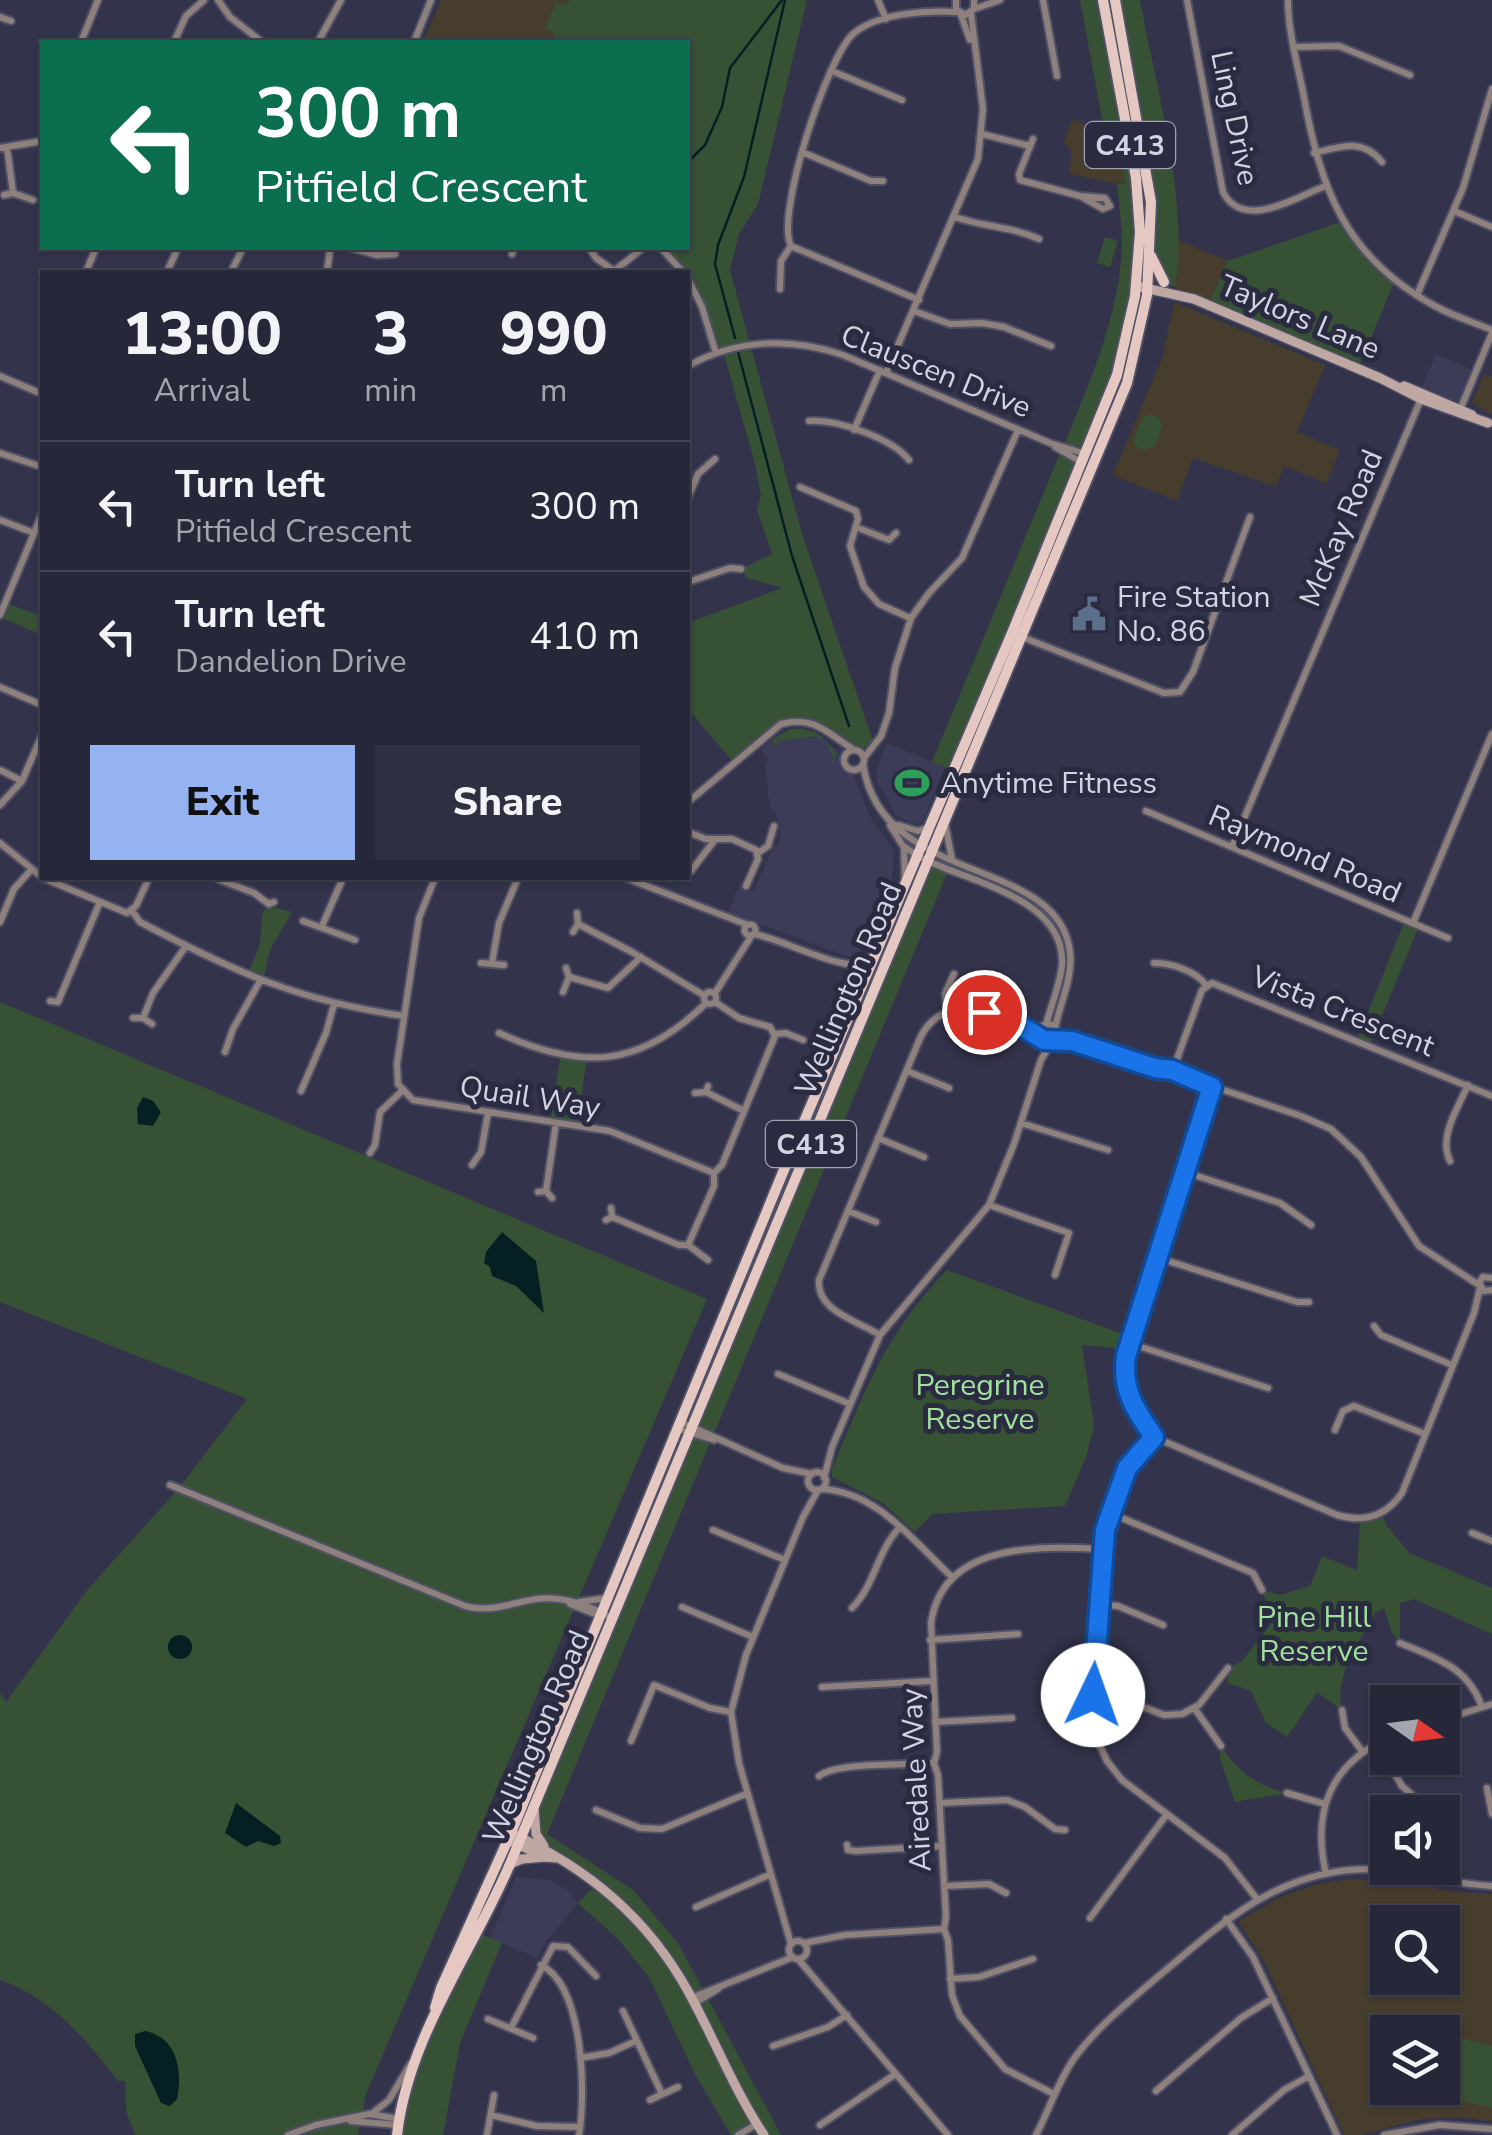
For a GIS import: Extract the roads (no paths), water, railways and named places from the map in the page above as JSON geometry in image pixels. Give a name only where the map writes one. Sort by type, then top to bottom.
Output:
[{"type":"main road","name":"Wellington Road","points":[[398,2126],[415,2058],[510,1864],[515,1839],[606,1598],[905,886],[945,821],[1017,635],[1127,383],[1146,301],[1140,232],[1143,183],[1103,0]]},
{"type":"main road","name":"Wellington Road","points":[[1090,461],[1150,255],[1115,0]]},
{"type":"main road","points":[[1150,255],[1164,282]]},
{"type":"main road","name":"Taylors Lane","points":[[1143,282],[1164,282],[1191,299]]},
{"type":"main road","name":"Taylors Lane","points":[[1143,282],[1490,424]]},
{"type":"main road","points":[[1146,301],[1165,296],[1191,299]]},
{"type":"main road","name":"Wellington Road","points":[[431,2023],[441,1988],[534,1807],[692,1430],[925,854],[930,826],[1017,635]]},
{"type":"main road","points":[[534,1807],[536,1834],[545,1853]]},
{"type":"main road","points":[[515,1839],[560,1859],[606,1888],[631,1912],[666,1956],[693,2000],[758,2131]]},
{"type":"main road","points":[[510,1864],[545,1853]]},
{"type":"street","points":[[82,40],[98,0]]},
{"type":"street","points":[[175,40],[188,12],[204,0]]},
{"type":"street","points":[[218,0],[230,17],[259,40]]},
{"type":"street","points":[[319,40],[341,0]]},
{"type":"street","points":[[415,40],[431,0]]},
{"type":"street","points":[[878,0],[886,20]]},
{"type":"street","points":[[780,289],[781,261],[790,246],[787,236],[794,178],[832,71],[851,36],[886,20],[1000,0]]},
{"type":"street","points":[[1043,0],[1057,76]]},
{"type":"street","name":"Ling Drive","points":[[1187,0],[1223,192],[1229,203],[1255,212],[1325,186]]},
{"type":"street","points":[[1288,0],[1314,152],[1325,186],[1353,235],[1386,272],[1417,294],[1492,332],[1460,411]]},
{"type":"street","points":[[958,7],[974,50]]},
{"type":"street","points":[[854,430],[914,311],[973,172],[982,134],[982,94],[974,50],[973,7]]},
{"type":"street","points":[[0,18],[11,20]]},
{"type":"street","points":[[1295,47],[1339,46],[1410,75]]},
{"type":"street","points":[[832,71],[902,100]]},
{"type":"street","points":[[1417,294],[1454,211],[1492,89]]},
{"type":"street","points":[[982,134],[1032,143],[1020,180],[1080,196]]},
{"type":"street","points":[[33,200],[9,194],[4,148],[40,140]]},
{"type":"street","points":[[1314,152],[1349,144],[1370,150],[1382,162]]},
{"type":"street","points":[[802,152],[871,181],[883,182]]},
{"type":"street","points":[[1454,211],[1492,226]]},
{"type":"street","points":[[955,217],[1039,238]]},
{"type":"street","points":[[790,246],[919,300]]},
{"type":"street","points":[[358,250],[395,254]]},
{"type":"street","points":[[590,250],[614,270],[639,250]]},
{"type":"street","points":[[662,250],[681,270]]},
{"type":"street","points":[[690,283],[716,353]]},
{"type":"street","points":[[914,311],[944,323],[998,325],[1051,346]]},
{"type":"street","name":"Clauscen Drive","points":[[690,365],[716,353],[766,343],[833,351],[1090,461]]},
{"type":"street","points":[[0,376],[40,393]]},
{"type":"street","name":"McKay Road","points":[[1232,847],[1422,396]]},
{"type":"street","points":[[809,420],[829,421],[854,430],[898,448],[909,460]]},
{"type":"street","points":[[852,770],[863,761],[889,714],[896,662],[911,618],[962,558],[1018,430]]},
{"type":"street","points":[[0,453],[40,466]]},
{"type":"street","points":[[690,493],[698,474],[715,459]]},
{"type":"street","points":[[800,487],[853,508],[858,516],[850,546],[866,590],[881,605],[911,618]]},
{"type":"street","points":[[1017,635],[1158,690],[1176,693],[1187,684],[1250,517]]},
{"type":"street","points":[[0,615],[40,519]]},
{"type":"street","points":[[0,520],[34,534]]},
{"type":"street","points":[[856,527],[890,540],[896,533]]},
{"type":"street","points":[[690,581],[730,568],[741,569]]},
{"type":"street","points":[[0,687],[40,704]]},
{"type":"street","points":[[690,799],[781,724],[810,722],[856,750],[863,761],[865,776],[904,846],[970,868],[1010,891],[1044,916],[1066,952],[1068,980],[1054,1035],[1041,1060],[989,1205],[880,1335],[832,1448],[825,1479],[803,1517],[753,1636],[732,1712],[748,1793],[783,1914],[799,1950],[814,1974],[944,2134]]},
{"type":"street","points":[[1413,923],[1492,734]]},
{"type":"street","points":[[837,739],[845,765],[865,776]]},
{"type":"street","points":[[0,805],[22,781],[40,740]]},
{"type":"street","points":[[844,757],[874,744]]},
{"type":"street","points":[[0,770],[22,781]]},
{"type":"street","name":"Raymond Road","points":[[1146,811],[1448,938]]},
{"type":"street","points":[[888,820],[918,831],[930,826]]},
{"type":"street","points":[[888,820],[925,854],[966,878],[1010,891]]},
{"type":"street","points":[[945,821],[952,861]]},
{"type":"street","points":[[746,886],[758,853],[768,846],[774,826]]},
{"type":"street","points":[[690,833],[702,838],[732,839],[758,853]]},
{"type":"street","points":[[690,872],[716,839]]},
{"type":"street","points":[[0,842],[40,875]]},
{"type":"street","points":[[904,846],[905,886]]},
{"type":"street","points":[[966,878],[970,868]]},
{"type":"street","points":[[0,922],[14,889],[30,870]]},
{"type":"street","points":[[50,880],[124,913],[132,911],[148,880]]},
{"type":"street","points":[[322,926],[341,880]]},
{"type":"street","points":[[370,1154],[379,1146],[375,1128],[380,1112],[402,1091],[397,1070],[404,1016],[419,918],[434,880]]},
{"type":"street","points":[[492,963],[499,923],[517,880]]},
{"type":"street","points":[[631,880],[750,931],[852,968],[874,962]]},
{"type":"street","points":[[233,881],[270,906]]},
{"type":"street","points":[[57,1003],[100,902]]},
{"type":"street","points":[[132,911],[140,922],[260,981],[334,1004],[404,1016]]},
{"type":"street","points":[[577,913],[575,928],[640,957],[739,1018],[770,1028],[775,1034]]},
{"type":"street","points":[[304,921],[355,940]]},
{"type":"street","points":[[498,1033],[592,1058],[615,1057],[657,1041],[710,998],[750,931]]},
{"type":"street","points":[[143,1018],[153,993],[186,946]]},
{"type":"street","points":[[1041,1060],[1040,1036],[1066,952]]},
{"type":"street","points":[[568,977],[608,988],[640,957]]},
{"type":"street","points":[[481,963],[504,966]]},
{"type":"street","points":[[1154,963],[1167,963],[1202,978],[1206,985]]},
{"type":"street","points":[[563,992],[568,977],[566,968]]},
{"type":"street","points":[[852,968],[859,980],[859,994]]},
{"type":"street","points":[[947,1010],[945,994],[954,974]]},
{"type":"street","points":[[225,1052],[260,981]]},
{"type":"street","name":"Vista Crescent","points":[[1172,1070],[1206,985],[1214,984],[1492,1096]]},
{"type":"street","points":[[301,1091],[334,1004]]},
{"type":"street","points":[[880,1335],[830,1308],[819,1293],[819,1280],[925,1028],[947,1010],[975,1010],[1040,1036],[1054,1035],[1172,1070],[1310,1119],[1340,1136],[1367,1165],[1419,1246],[1437,1261],[1486,1284]]},
{"type":"street","points":[[133,1018],[143,1018],[152,1024]]},
{"type":"street","points":[[1019,1025],[1044,1025],[1054,1035]]},
{"type":"street","points":[[775,1034],[786,1033],[803,1040]]},
{"type":"street","points":[[688,1245],[714,1186],[714,1173],[722,1166],[775,1034]]},
{"type":"street","points":[[907,1070],[949,1088]]},
{"type":"street","points":[[1450,1161],[1445,1150],[1446,1138],[1468,1086]]},
{"type":"street","points":[[1212,1087],[1124,1366],[1128,1394],[1154,1437],[1337,1515],[1360,1519],[1385,1511],[1397,1500],[1492,1266]]},
{"type":"street","points":[[695,1092],[707,1089],[744,1111]]},
{"type":"street","name":"Quail Way","points":[[402,1091],[421,1103],[610,1132],[714,1173]]},
{"type":"street","points":[[472,1165],[481,1152],[488,1114]]},
{"type":"street","points":[[1021,1123],[1108,1150]]},
{"type":"street","points":[[545,1194],[556,1124]]},
{"type":"street","points":[[878,1138],[924,1157]]},
{"type":"street","points":[[1185,1172],[1280,1203],[1311,1225]]},
{"type":"street","points":[[989,1205],[1069,1233],[1055,1275]]},
{"type":"street","points":[[848,1211],[876,1222]]},
{"type":"street","points":[[610,1215],[679,1245],[688,1245],[708,1260]]},
{"type":"street","points":[[1160,1258],[1297,1302],[1308,1302]]},
{"type":"street","points":[[1374,1326],[1381,1334],[1452,1366]]},
{"type":"street","points":[[1129,1343],[1268,1388]]},
{"type":"street","points":[[778,1374],[850,1404]]},
{"type":"street","points":[[1335,1430],[1343,1411],[1354,1406],[1425,1434]]},
{"type":"street","points":[[679,1425],[783,1468],[809,1486],[846,1494]]},
{"type":"street","points":[[1154,1437],[1127,1468],[1102,1548],[1094,1728],[1106,1762],[1122,1780],[1229,1862],[1258,1898]]},
{"type":"street","points":[[803,1517],[814,1474],[832,1448]]},
{"type":"street","points":[[783,1468],[814,1474],[878,1508],[952,1577],[972,1562],[992,1554],[1102,1548]]},
{"type":"street","points":[[170,1485],[465,1606],[491,1609],[544,1598],[578,1602],[606,1598]]},
{"type":"street","points":[[1110,1513],[1253,1573],[1262,1590]]},
{"type":"street","points":[[852,1608],[861,1598],[886,1542],[900,1528]]},
{"type":"street","points":[[713,1530],[785,1560]]},
{"type":"street","points":[[1472,1533],[1492,1541]]},
{"type":"street","name":"Airedale Way","points":[[952,1577],[933,1609],[930,1640],[934,1763],[940,1803],[944,1929],[950,1979],[956,2009],[996,2060],[1010,2072],[1054,2094]]},
{"type":"street","points":[[564,1601],[613,1619]]},
{"type":"street","points":[[578,1602],[600,1614]]},
{"type":"street","points":[[1098,1604],[1119,1607],[1163,1625]]},
{"type":"street","points":[[682,1606],[753,1636]]},
{"type":"street","points":[[930,1640],[1018,1634]]},
{"type":"street","points":[[1400,1642],[1460,1671],[1474,1687],[1482,1707]]},
{"type":"street","points":[[1093,1695],[1120,1698],[1164,1715],[1177,1715],[1195,1709],[1228,1668]]},
{"type":"street","points":[[822,1687],[932,1681]]},
{"type":"street","points":[[631,1741],[654,1685],[710,1708],[732,1712]]},
{"type":"street","points":[[1460,1714],[1492,1704]]},
{"type":"street","points":[[1195,1709],[1221,1746]]},
{"type":"street","points":[[1342,1710],[1345,1728],[1362,1752]]},
{"type":"street","points":[[935,1722],[1012,1718]]},
{"type":"street","points":[[1326,1874],[1320,1832],[1325,1804],[1341,1773],[1370,1747]]},
{"type":"street","points":[[822,1770],[934,1763]]},
{"type":"street","points":[[1396,1775],[1412,1795]]},
{"type":"street","points":[[1487,1788],[1492,1814]]},
{"type":"street","points":[[1287,1792],[1325,1804]]},
{"type":"street","points":[[596,1810],[637,1827],[662,1829],[748,1793]]},
{"type":"street","points":[[940,1803],[1012,1802],[1054,1834],[1065,1830]]},
{"type":"street","points":[[1090,1918],[1167,1814]]},
{"type":"street","points":[[845,1850],[942,1846]]},
{"type":"street","points":[[1039,2134],[1054,2094],[1073,2060],[1101,2027],[1226,1919],[1258,1898],[1287,1884],[1326,1874],[1384,1870],[1492,1886]]},
{"type":"street","points":[[696,1906],[771,1874]]},
{"type":"street","points":[[945,1886],[1001,1884],[1006,1893]]},
{"type":"street","points":[[1226,1919],[1249,1949],[1337,2135]]},
{"type":"street","points":[[693,2000],[823,1939],[944,1929]]},
{"type":"street","points":[[510,2028],[550,1949],[560,1944],[571,1949],[593,1966],[596,1976]]},
{"type":"street","points":[[950,1979],[979,1977],[1033,1959]]},
{"type":"street","points":[[490,2115],[580,2131],[583,2097],[574,2019],[553,1972],[541,1965]]},
{"type":"street","points":[[1156,2091],[1241,2018],[1273,1998]]},
{"type":"street","points":[[623,2012],[662,2094]]},
{"type":"street","points":[[773,2046],[828,2027],[847,2015]]},
{"type":"street","points":[[488,2019],[533,2038]]},
{"type":"street","points":[[580,2058],[609,2054],[636,2042]]},
{"type":"street","points":[[288,2135],[368,2114],[387,2102],[415,2058]]},
{"type":"street","points":[[820,2125],[894,2075]]},
{"type":"street","points":[[1232,2135],[1284,2090],[1309,2076]]},
{"type":"street","points":[[650,2100],[678,2087]]},
{"type":"street","points":[[487,2135],[494,2095]]},
{"type":"street","points":[[368,2114],[398,2126]]},
{"type":"street","points":[[344,2120],[398,2126]]},
{"type":"street","points":[[364,2124],[373,2135]]},
{"type":"street","points":[[1384,2135],[1440,2125],[1492,2129]]},
{"type":"street","points":[[738,2135],[758,2131]]},
{"type":"waterway","points":[[690,160],[705,145],[722,107],[730,68],[782,0]]},
{"type":"waterway","points":[[735,338],[715,264],[718,245],[744,177],[785,0]]},
{"type":"waterway","points":[[738,352],[792,556],[849,726]]},
{"type":"place","name":"Fire Station No. 86","points":[[1089,614]]},
{"type":"place","name":"Anytime Fitness","points":[[912,783]]},
{"type":"park label","name":"Peregrine Reserve","points":[[980,1402]]},
{"type":"park label","name":"Pine Hill Reserve","points":[[1314,1634]]}]
